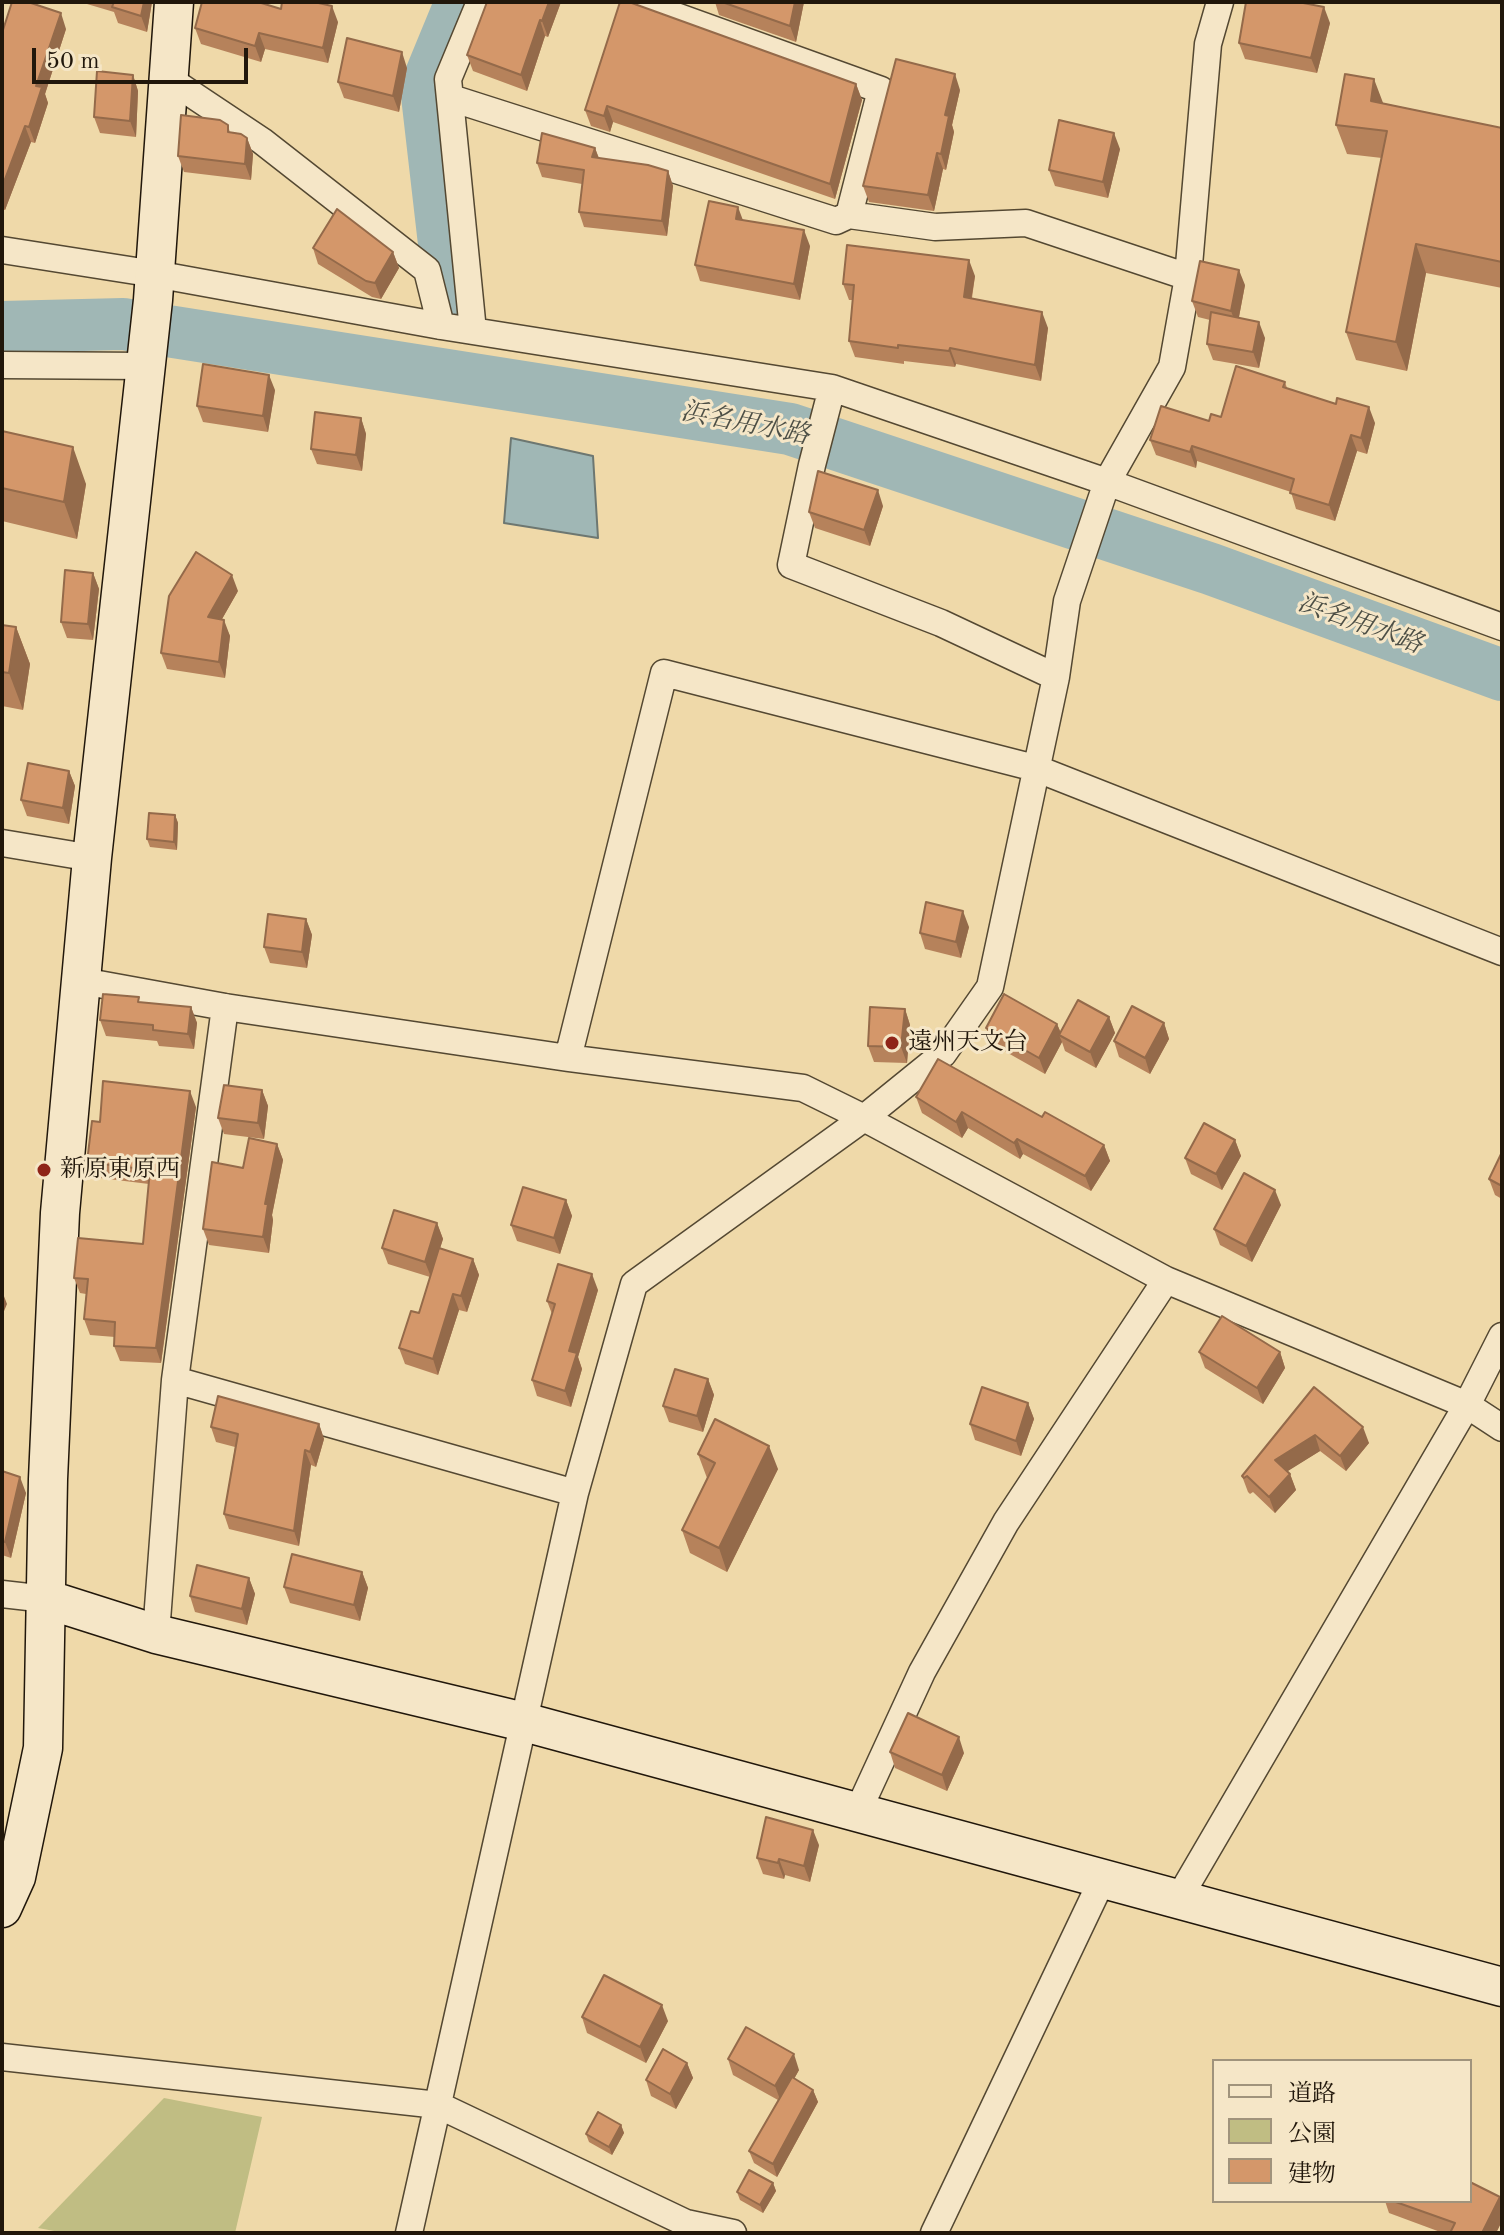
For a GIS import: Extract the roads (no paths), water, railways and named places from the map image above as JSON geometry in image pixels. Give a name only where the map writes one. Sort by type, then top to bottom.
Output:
[{"type":"street","points":[[2,1908],[16,1877],[43,1748],[48,1479],[60,1213],[92,858],[154,287],[174,2]]},
{"type":"street","points":[[473,331],[448,79],[480,2]]},
{"type":"street","points":[[637,2],[881,90],[849,215]]},
{"type":"street","points":[[409,2233],[575,1493],[634,1284],[864,1118],[943,1054],[990,987],[1056,677],[1067,601],[1105,490],[1172,367],[1188,277],[1208,44],[1220,2]]},
{"type":"street","points":[[169,79],[262,141],[427,270],[441,326]]},
{"type":"street","points":[[451,98],[836,221],[849,215],[935,227],[1026,223],[1188,277]]},
{"type":"street","points":[[2,250],[154,287],[441,326],[832,388],[1105,490],[1502,627]]},
{"type":"street","points":[[2,365],[146,366]]},
{"type":"street","points":[[832,388],[791,565],[941,623],[1056,677]]},
{"type":"street","points":[[568,1058],[664,673],[1035,768],[1502,952]]},
{"type":"street","points":[[2,843],[92,858]]},
{"type":"street","points":[[82,981],[225,1007],[568,1058],[803,1088],[1166,1280],[1467,1405],[1502,1428]]},
{"type":"street","points":[[156,1634],[175,1380],[225,1007]]},
{"type":"street","points":[[858,1811],[922,1672],[1006,1522],[1166,1280]]},
{"type":"street","points":[[1179,1898],[1467,1405],[1502,1336]]},
{"type":"street","points":[[175,1380],[575,1493]]},
{"type":"street","points":[[2,1594],[46,1599],[156,1634],[524,1722],[1502,1987]]},
{"type":"street","points":[[934,2233],[1103,1878]]},
{"type":"street","points":[[2,2057],[438,2105],[686,2223],[733,2233]]},
{"type":"water","points":[[511,438],[593,456],[598,538],[504,523]]},
{"type":"waterway","points":[[452,313],[426,87],[461,2]]},
{"type":"waterway","name":"浜名用水路","points":[[2,327],[123,324],[790,429],[1211,569],[1502,675]]},
{"type":"place","name":"遠州天文台","points":[[892,1043]]},
{"type":"place","name":"新原東原西","points":[[44,1170]]}]
